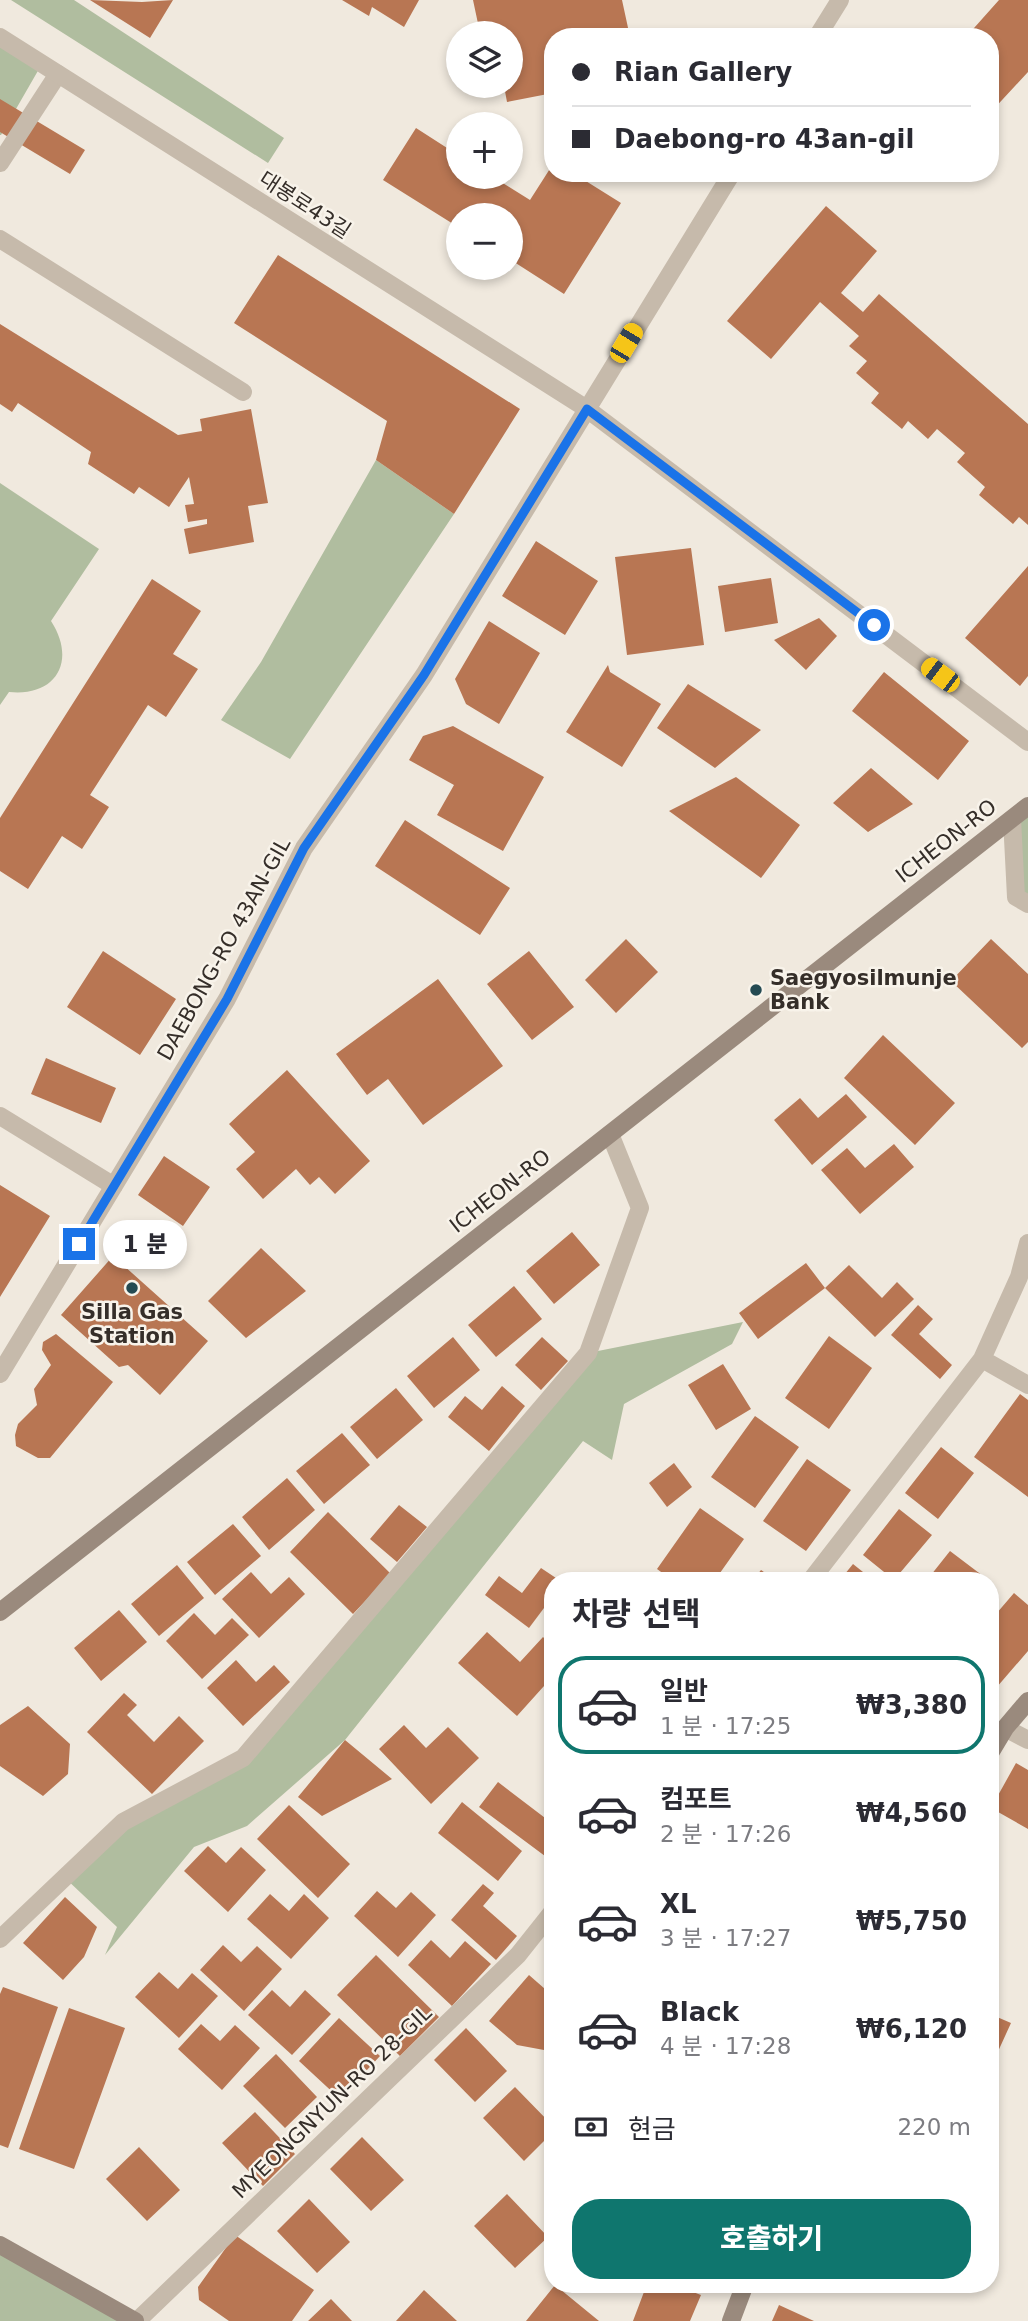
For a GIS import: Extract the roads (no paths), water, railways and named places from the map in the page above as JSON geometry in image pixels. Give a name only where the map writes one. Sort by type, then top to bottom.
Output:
[{"type":"main road","name":"ICHEON-RO","points":[[0,1612],[1028,806]]},
{"type":"main road","points":[[999,1738],[1028,1701]]},
{"type":"main road","points":[[0,2245],[136,2321]]},
{"type":"main road","points":[[731,2321],[742,2293]]},
{"type":"street","points":[[823,28],[840,0]]},
{"type":"street","name":"대봉로43길","points":[[0,37],[587,409],[1028,742]]},
{"type":"street","points":[[0,163],[58,74]]},
{"type":"street","name":"DAEBONG-RO 43AN-GIL","points":[[0,1374],[227,999],[304,848],[424,675],[726,182]]},
{"type":"street","points":[[0,239],[243,392]]},
{"type":"street","points":[[1012,819],[1016,897],[1028,904]]},
{"type":"street","points":[[0,1116],[114,1186]]},
{"type":"street","points":[[0,1940],[123,1822],[243,1758],[588,1353],[640,1208],[610,1134]]},
{"type":"street","points":[[817,1572],[982,1359],[1019,1277],[1028,1243]]},
{"type":"street","points":[[982,1359],[1028,1385]]},
{"type":"street","points":[[1005,1728],[1028,1740]]},
{"type":"street","name":"MYEONGNYUN-RO 28-GIL","points":[[136,2321],[518,1955],[544,1922]]},
{"type":"place","name":"Saegyosilmunje Bank","points":[[756,990]]},
{"type":"place","name":"Silla Gas Station","points":[[132,1288]]}]
